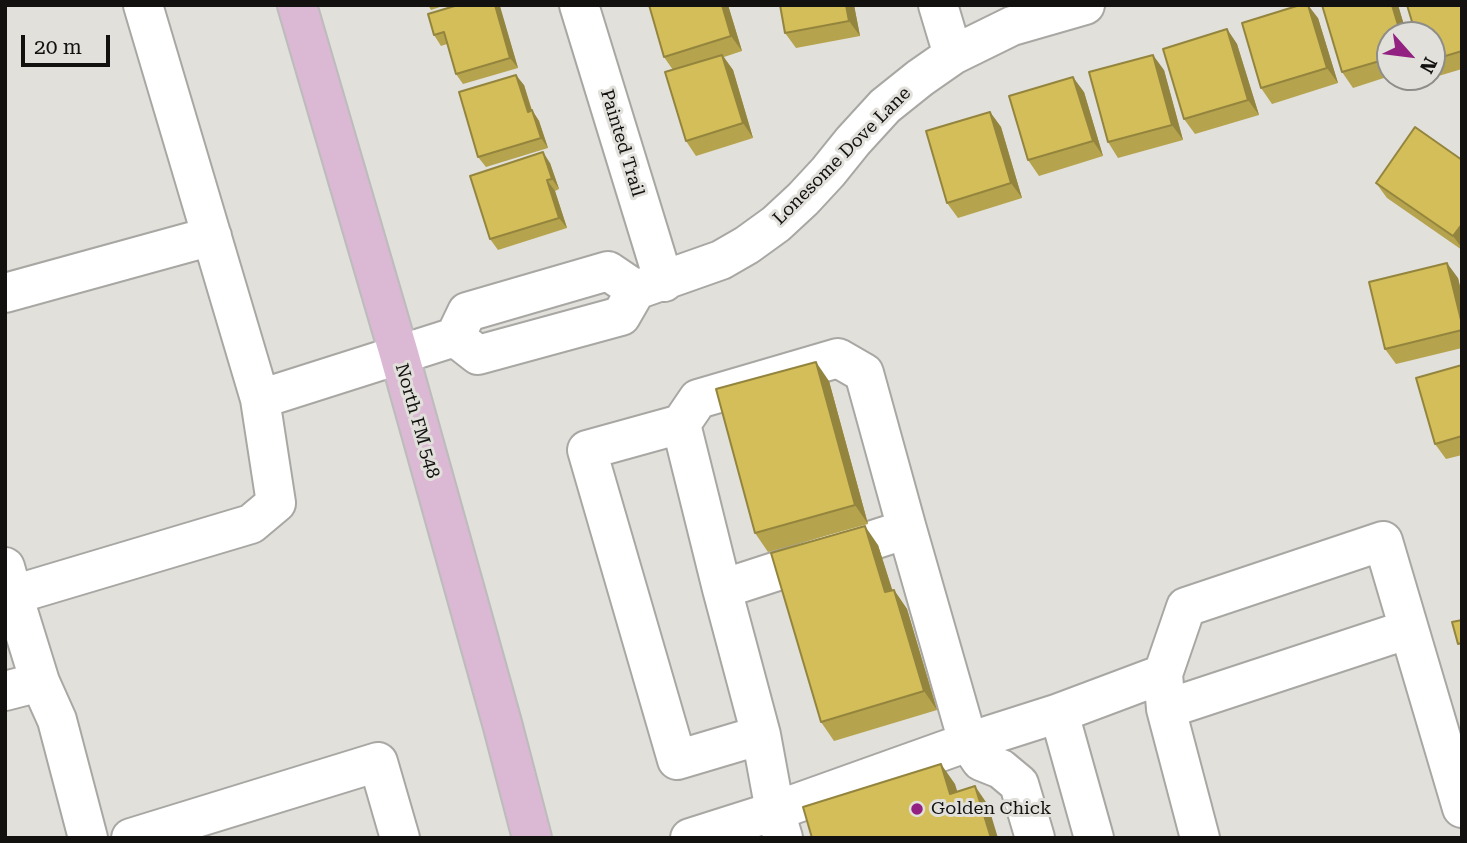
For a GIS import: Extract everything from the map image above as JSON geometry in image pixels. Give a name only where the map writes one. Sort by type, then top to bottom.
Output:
[{"type":"main road","name":"North FM 548","points":[[298,5],[399,354],[532,838]]},
{"type":"street","points":[[88,838],[57,720],[23,686],[8,586],[251,524],[276,503],[260,398],[143,5]]},
{"type":"street","name":"Painted Trail","points":[[579,5],[650,286]]},
{"type":"street","points":[[938,5],[953,55]]},
{"type":"street","name":"Lonesome Dove Lane","points":[[650,286],[721,260],[776,224],[812,190],[885,106],[953,55],[1012,26],[1085,5]]},
{"type":"street","points":[[5,293],[212,236]]},
{"type":"street","points":[[260,398],[455,337],[478,355],[621,316],[650,286]]},
{"type":"street","points":[[761,735],[677,760],[587,450],[681,424],[698,399],[838,358],[864,373],[968,742],[981,761],[1001,769],[1019,784],[1035,838]]},
{"type":"street","points":[[681,424],[761,735],[779,824]]},
{"type":"street","points":[[722,589],[907,529]]},
{"type":"street","points":[[1200,838],[1164,692],[1186,607],[1383,541],[1462,808]]},
{"type":"street","points":[[696,837],[779,824],[968,742],[1059,713],[1164,692],[1409,629]]},
{"type":"street","points":[[1059,713],[1094,838]]},
{"type":"street","points":[[131,838],[202,827],[378,762],[400,838]]},
{"type":"building","points":[[458,5],[495,5],[510,58],[456,74],[444,32],[434,35],[428,14]]},
{"type":"building","points":[[649,5],[722,5],[731,36],[664,57]]},
{"type":"building","points":[[780,5],[846,5],[849,21],[785,33]]},
{"type":"building","points":[[1300,5],[1308,5],[1327,68],[1261,88],[1242,23]]},
{"type":"building","points":[[1322,5],[1392,5],[1397,21],[1376,21],[1376,62],[1342,72]]},
{"type":"building","points":[[1407,5],[1462,5],[1462,51],[1446,56],[1446,21],[1412,21]]},
{"type":"building","points":[[1227,29],[1248,100],[1184,119],[1163,49]]},
{"type":"building","points":[[722,55],[743,123],[686,141],[665,72]]},
{"type":"building","points":[[1153,55],[1172,125],[1108,142],[1089,72]]},
{"type":"building","points":[[516,75],[528,112],[532,110],[541,138],[478,157],[459,92]]},
{"type":"building","points":[[1073,77],[1093,141],[1028,160],[1009,96]]},
{"type":"building","points":[[990,112],[1011,183],[947,203],[926,131]]},
{"type":"building","points":[[1415,127],[1462,160],[1462,224],[1453,236],[1376,183]]},
{"type":"building","points":[[543,152],[552,179],[547,180],[559,218],[490,239],[470,176]]},
{"type":"building","points":[[1447,263],[1462,330],[1385,349],[1369,282]]},
{"type":"building","points":[[816,362],[855,505],[755,533],[716,389]]},
{"type":"building","points":[[1462,365],[1462,436],[1435,444],[1416,378]]},
{"type":"building","points":[[865,526],[885,592],[894,590],[924,691],[821,722],[771,553]]},
{"type":"building","points":[[1462,620],[1462,643],[1458,644],[1452,622]]},
{"type":"building","points":[[941,764],[950,794],[975,786],[991,838],[812,838],[803,807]]},
{"type":"place","name":"Golden Chick","points":[[917,809]]}]
